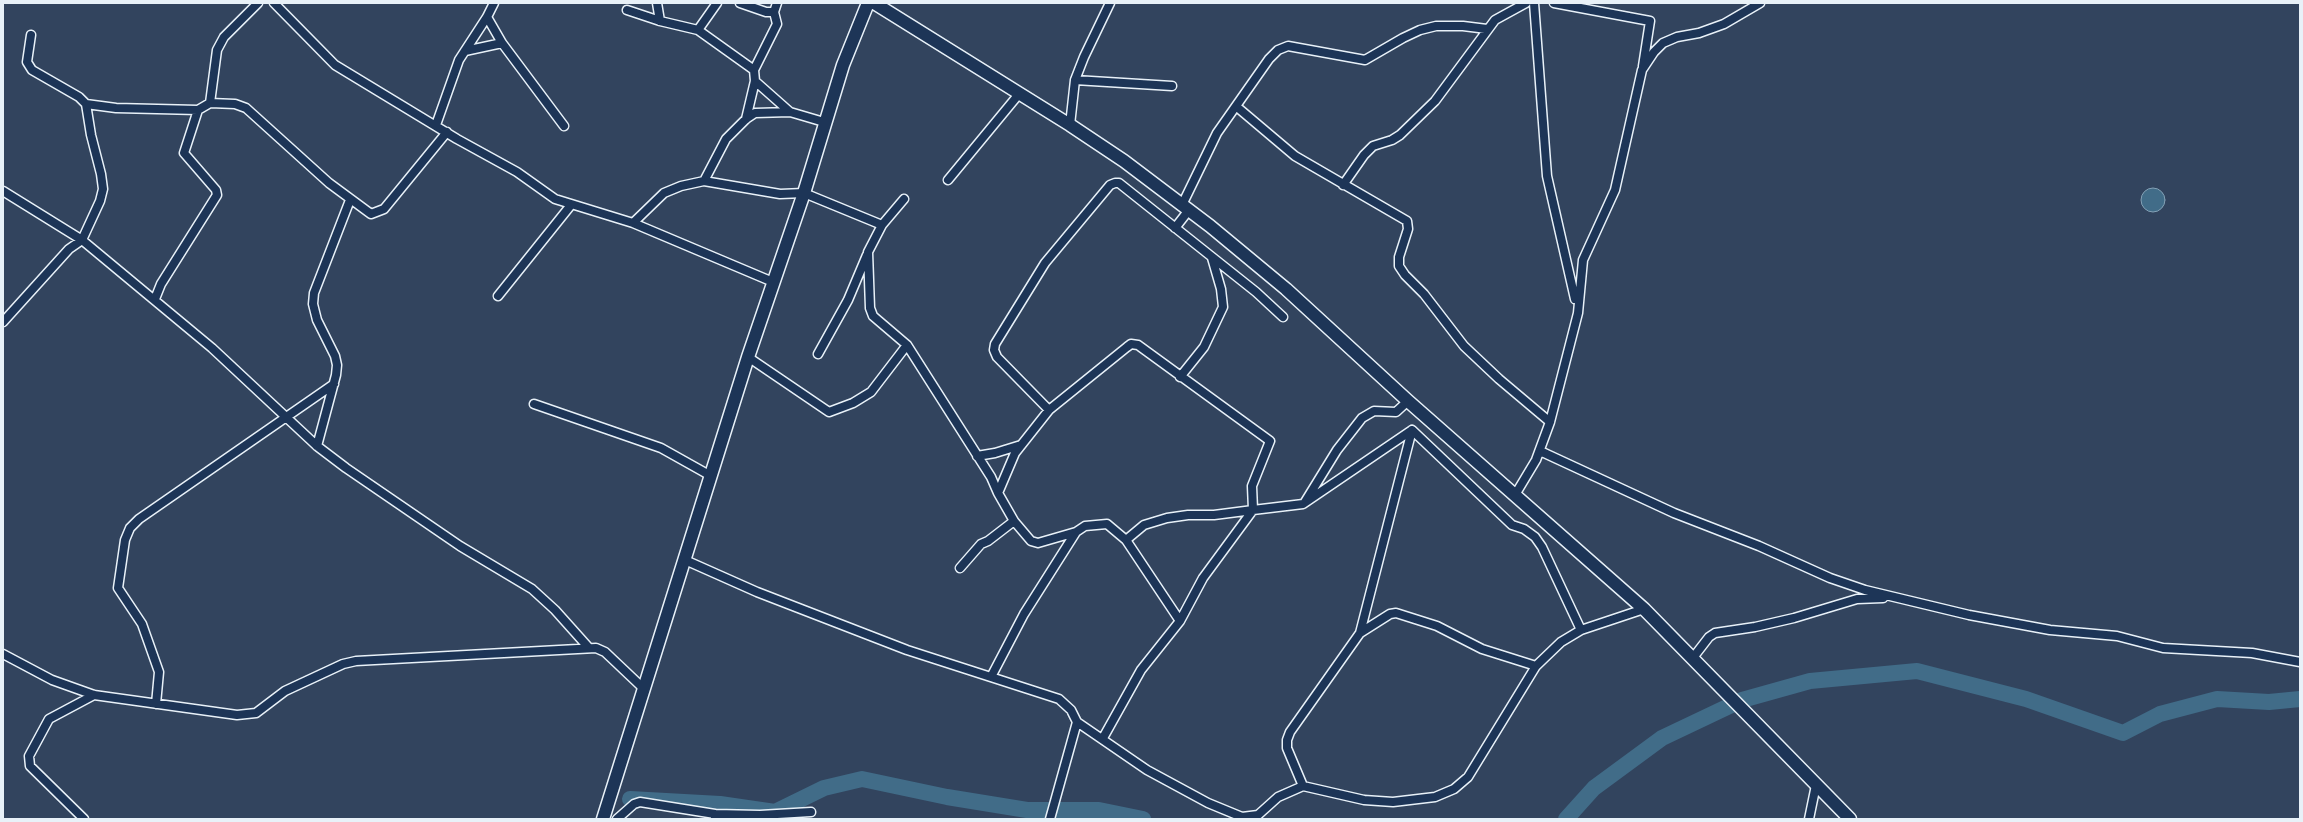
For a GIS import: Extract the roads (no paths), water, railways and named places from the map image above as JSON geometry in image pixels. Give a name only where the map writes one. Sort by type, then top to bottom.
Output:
[{"type":"street","points":[[210,103],[218,50],[224,37],[258,3]]},
{"type":"street","points":[[274,3],[335,65],[517,172],[555,199],[633,223],[773,282]]},
{"type":"street","points":[[436,125],[459,60],[487,17],[494,3]]},
{"type":"street","points":[[657,3],[660,21]]},
{"type":"street","points":[[698,30],[716,3]]},
{"type":"street","points":[[740,3],[754,10],[774,12]]},
{"type":"street","points":[[746,119],[755,82],[754,70],[777,24],[774,12],[777,3]]},
{"type":"street","points":[[603,819],[748,357],[804,193],[824,122],[843,65],[868,3]]},
{"type":"street","points":[[874,3],[1070,125],[1124,162],[1186,208],[1286,289],[1408,400],[1644,609],[1850,819]]},
{"type":"street","points":[[1343,185],[1364,154],[1373,146],[1392,140],[1400,135],[1435,101],[1487,29],[1505,13],[1526,3]]},
{"type":"street","points":[[1534,3],[1548,176],[1578,313]]},
{"type":"street","points":[[1515,495],[1540,451],[1550,422],[1578,313],[1583,260],[1615,190],[1649,36],[1650,21],[1554,3]]},
{"type":"street","points":[[1642,70],[1654,52],[1663,43],[1677,37],[1712,29],[1760,3]]},
{"type":"street","points":[[1070,125],[1075,80],[1108,4]]},
{"type":"street","points":[[627,10],[660,21],[698,30],[754,70]]},
{"type":"street","points":[[487,17],[502,43],[564,126]]},
{"type":"street","points":[[1175,228],[1186,208],[1214,140],[1269,59],[1278,50],[1288,46],[1365,60],[1420,30],[1436,26],[1463,26],[1487,29]]},
{"type":"street","points":[[3,322],[69,249],[82,240],[96,211],[103,189],[86,104],[79,97],[32,70],[27,62],[31,35]]},
{"type":"street","points":[[465,51],[502,43]]},
{"type":"street","points":[[1075,80],[1172,86]]},
{"type":"street","points":[[755,82],[790,112]]},
{"type":"street","points":[[948,180],[1019,94]]},
{"type":"street","points":[[86,104],[116,108],[198,110],[210,103],[235,104],[246,108],[350,200],[371,214],[384,209],[447,132]]},
{"type":"street","points":[[1237,107],[1295,156],[1407,221],[1408,228],[1399,257],[1399,266],[1405,275],[1424,294],[1464,346],[1499,379],[1550,422]]},
{"type":"street","points":[[155,300],[161,284],[217,195],[216,190],[184,153],[198,110]]},
{"type":"street","points":[[704,181],[726,139],[746,119],[756,113],[790,112],[824,122]]},
{"type":"street","points":[[633,223],[664,193],[681,186],[704,181],[780,194],[804,193],[882,225]]},
{"type":"street","points":[[1048,410],[997,357],[994,350],[995,344],[1046,263],[1110,184],[1119,183],[1256,292],[1283,317]]},
{"type":"street","points":[[3,191],[82,240],[212,348],[285,418],[317,446],[460,546],[532,589],[555,610],[589,648]]},
{"type":"street","points":[[818,354],[848,300],[868,252],[882,225],[904,199]]},
{"type":"street","points":[[317,446],[334,384],[337,365],[335,356],[317,320],[313,304],[314,293],[350,200]]},
{"type":"street","points":[[498,296],[571,205]]},
{"type":"street","points":[[868,252],[870,308],[873,316],[907,345],[991,477],[998,493],[1014,521],[1031,541],[1038,543],[1076,532],[1085,526],[1107,524],[1126,540],[1180,621]]},
{"type":"street","points":[[1180,377],[1204,347],[1223,307],[1221,289],[1212,258]]},
{"type":"street","points":[[998,493],[1006,472],[1021,445],[1048,410],[1131,344],[1138,345],[1270,441],[1252,486],[1253,510],[1203,578],[1180,621],[1142,670],[1103,738]]},
{"type":"street","points":[[748,357],[829,412],[853,403],[871,392],[907,345]]},
{"type":"street","points":[[156,704],[159,672],[142,624],[118,588],[126,540],[130,528],[139,519],[334,384]]},
{"type":"street","points":[[1303,504],[1337,450],[1362,418],[1374,411],[1396,412],[1408,400]]},
{"type":"street","points":[[534,404],[661,448],[711,476]]},
{"type":"street","points":[[1126,540],[1144,525],[1167,518],[1188,515],[1214,515],[1303,504],[1412,430]]},
{"type":"street","points":[[1412,430],[1512,525],[1535,536],[1542,547],[1581,630]]},
{"type":"street","points":[[1303,786],[1287,748],[1287,740],[1290,732],[1360,633],[1412,430]]},
{"type":"street","points":[[977,456],[995,453],[1021,445]]},
{"type":"street","points":[[1540,451],[1669,511],[1759,546],[1830,578],[1870,591],[1969,615],[2050,630],[2117,636],[2163,648],[2252,653],[2300,662]]},
{"type":"street","points":[[960,568],[981,544],[988,542],[1014,521]]},
{"type":"street","points":[[991,677],[1024,614],[1076,532]]},
{"type":"street","points":[[685,560],[758,592],[907,650],[1059,699],[1071,710],[1077,722],[1103,738],[1147,770],[1179,789],[1242,818],[1258,815],[1278,797],[1303,786],[1364,800],[1393,802],[1435,797],[1454,789],[1468,777],[1536,666],[1561,642],[1581,630],[1644,609]]},
{"type":"street","points":[[1692,658],[1709,638],[1715,634],[1787,620],[1857,599],[1906,599]]},
{"type":"street","points":[[1360,633],[1390,614],[1396,613],[1437,626],[1482,649],[1536,666]]},
{"type":"street","points":[[3,654],[52,680],[94,695],[199,711],[249,715],[256,713],[284,691],[343,664],[356,661],[589,648],[601,649],[643,688]]},
{"type":"street","points":[[84,819],[30,766],[29,756],[49,719],[94,695]]},
{"type":"street","points":[[1052,815],[1077,722]]},
{"type":"street","points":[[1809,819],[1816,785]]},
{"type":"street","points":[[617,819],[634,804],[640,802],[715,817],[811,812]]},
{"type":"water","points":[[2153,188],[2161,192],[2165,200],[2161,208],[2153,212],[2145,208],[2141,200],[2145,192]]},
{"type":"waterway","points":[[1566,819],[1594,788],[1662,738],[1742,700],[1810,681],[1917,671],[2026,699],[2123,733],[2160,714],[2217,699],[2269,702],[2300,699]]},
{"type":"waterway","points":[[630,799],[720,804],[775,812],[824,788],[862,779],[947,797],[1027,810],[1099,810],[1143,819]]}]
